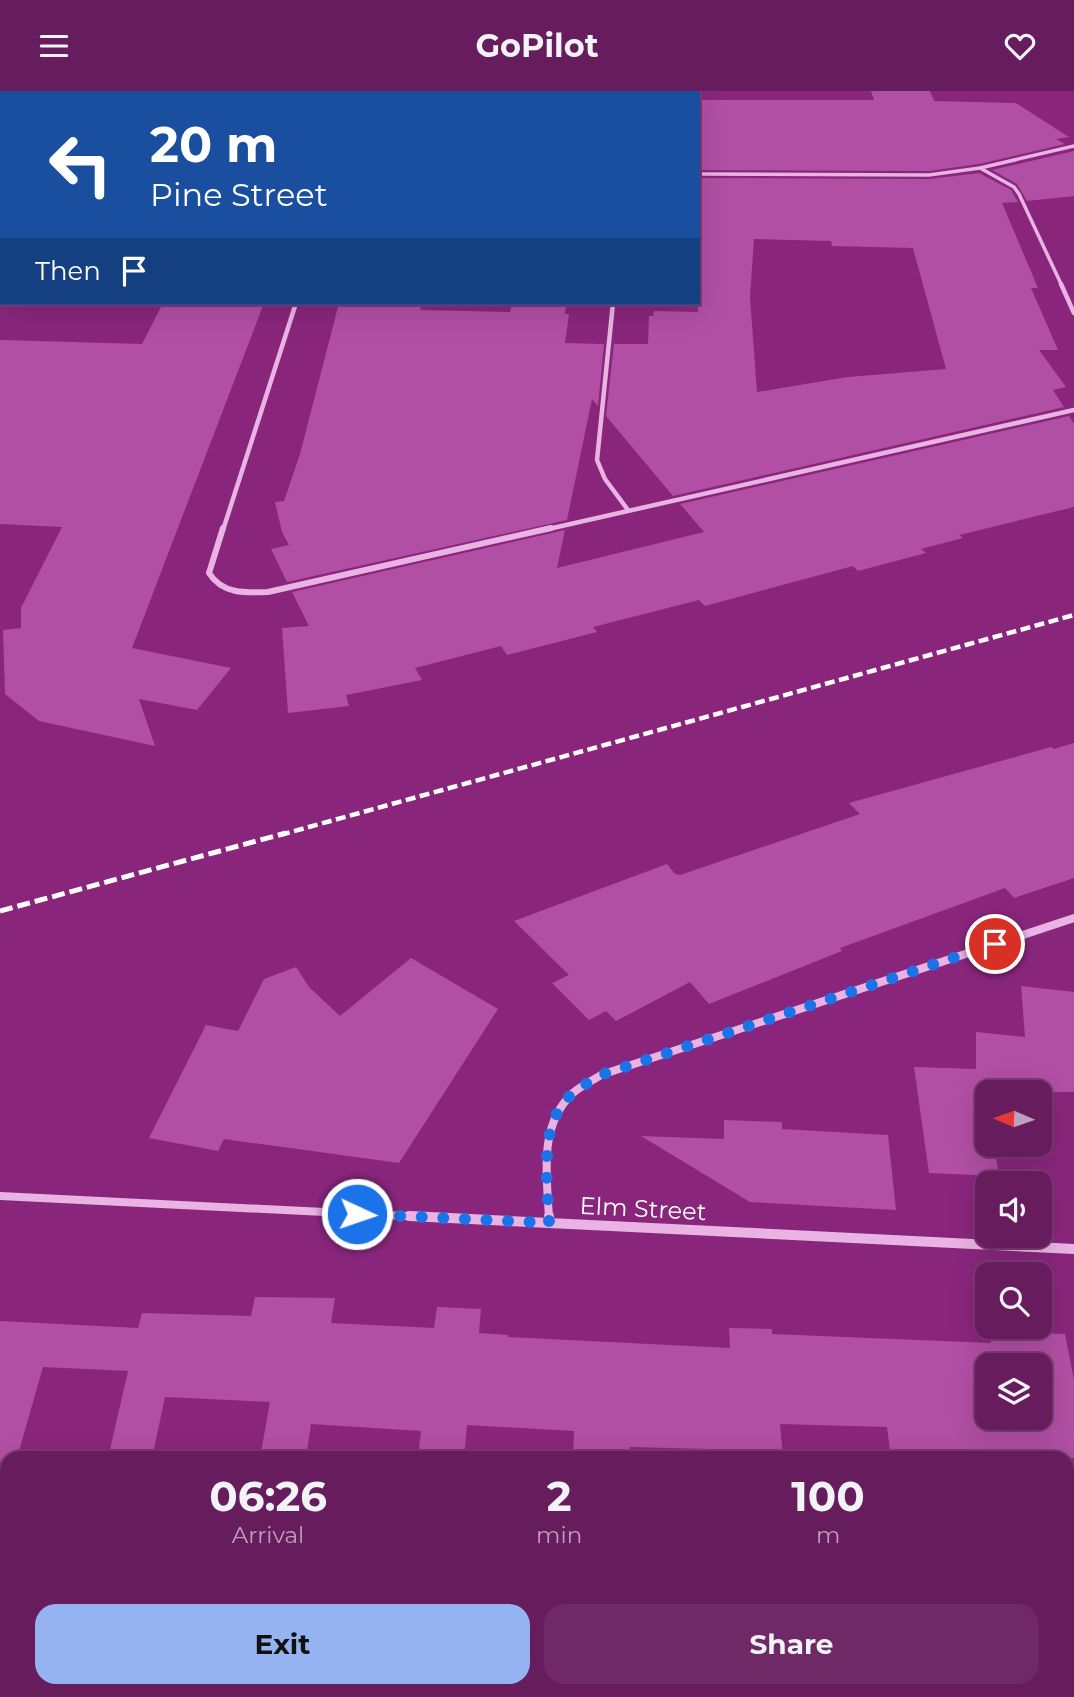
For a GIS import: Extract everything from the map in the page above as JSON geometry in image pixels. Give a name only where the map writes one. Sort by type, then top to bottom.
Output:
[{"type":"street","points":[[700,174],[909,176],[979,168],[1074,146]]},
{"type":"street","points":[[979,168],[1014,187],[1019,194],[1074,313]]},
{"type":"street","points":[[295,305],[209,573],[213,581],[227,590],[268,592],[1074,410]]},
{"type":"street","points":[[613,305],[597,460],[605,479],[628,510]]},
{"type":"street","points":[[549,1223],[548,1144],[553,1120],[571,1094],[601,1075],[1074,918]]},
{"type":"street","name":"Elm Street","points":[[0,1196],[1074,1249]]},
{"type":"building","points":[[871,91],[930,91],[934,101],[1016,103],[1069,137],[1056,139],[1065,144],[979,164],[929,171],[700,170],[700,100],[874,100]]},
{"type":"building","points":[[1074,151],[1074,196],[1027,201],[1017,184],[992,170]]},
{"type":"building","points":[[979,173],[1011,190],[1018,202],[1002,203],[1038,288],[1031,288],[1058,350],[1039,350],[1066,387],[1053,390],[1064,407],[673,496],[606,416],[614,344],[648,344],[649,316],[653,316],[654,311],[698,312],[700,178],[929,179]],"holes":[[[754,239],[831,241],[832,246],[913,248],[946,369],[848,377],[757,392],[750,297]]]},
{"type":"building","points":[[162,305],[263,305],[132,648],[231,668],[197,710],[139,699],[155,746],[39,721],[5,694],[3,630],[21,628],[21,608],[62,527],[0,524],[0,340],[142,344]]},
{"type":"building","points":[[338,305],[421,305],[420,310],[510,312],[512,305],[566,306],[565,314],[569,314],[565,343],[604,344],[598,406],[592,399],[567,520],[287,582],[271,549],[289,545],[282,532],[275,502],[284,501],[300,454]]},
{"type":"building","points":[[1069,416],[1074,424],[1074,507],[959,535],[963,538],[921,549],[926,553],[858,571],[853,566],[705,606],[699,600],[593,627],[597,632],[507,655],[501,646],[415,668],[422,680],[346,695],[349,706],[288,713],[282,628],[309,626],[292,592],[565,530],[557,568],[704,532],[680,504]]},
{"type":"building","points":[[1074,743],[1074,878],[1014,898],[1005,888],[840,948],[842,951],[709,1004],[690,982],[616,1021],[606,1011],[589,1020],[552,983],[569,975],[514,921],[667,864],[675,874],[680,875],[860,814],[849,803]]},
{"type":"building","points":[[411,958],[498,1009],[399,1163],[224,1139],[218,1151],[149,1138],[206,1025],[238,1031],[264,979],[296,967],[309,987],[340,1016]]},
{"type":"building","points":[[1021,986],[1074,992],[1074,1092],[1052,1092],[1052,1080],[975,1080],[975,1157],[996,1157],[998,1171],[975,1171],[975,1175],[929,1173],[914,1067],[976,1069],[976,1032],[1025,1037]]},
{"type":"building","points":[[724,1120],[782,1122],[782,1129],[888,1135],[896,1210],[750,1202],[641,1136],[724,1139]]},
{"type":"building","points":[[255,1297],[335,1298],[331,1323],[434,1328],[437,1307],[481,1309],[479,1333],[508,1337],[730,1348],[729,1328],[772,1329],[772,1334],[991,1343],[990,1339],[1052,1339],[1052,1333],[1065,1334],[1074,1380],[1074,1451],[890,1451],[887,1427],[780,1424],[782,1451],[630,1447],[630,1451],[573,1451],[574,1431],[467,1425],[465,1451],[419,1451],[421,1431],[311,1424],[307,1451],[261,1451],[270,1402],[165,1397],[153,1451],[110,1451],[128,1371],[43,1367],[19,1451],[0,1451],[0,1321],[138,1328],[142,1313],[251,1316]]},
{"type":"railway","points":[[280,835],[1074,615]]},
{"type":"railway","points":[[0,911],[286,833]]},
{"type":"route","points":[[357,1214],[549,1223],[548,1144],[553,1120],[571,1094],[601,1075],[995,944]]}]
